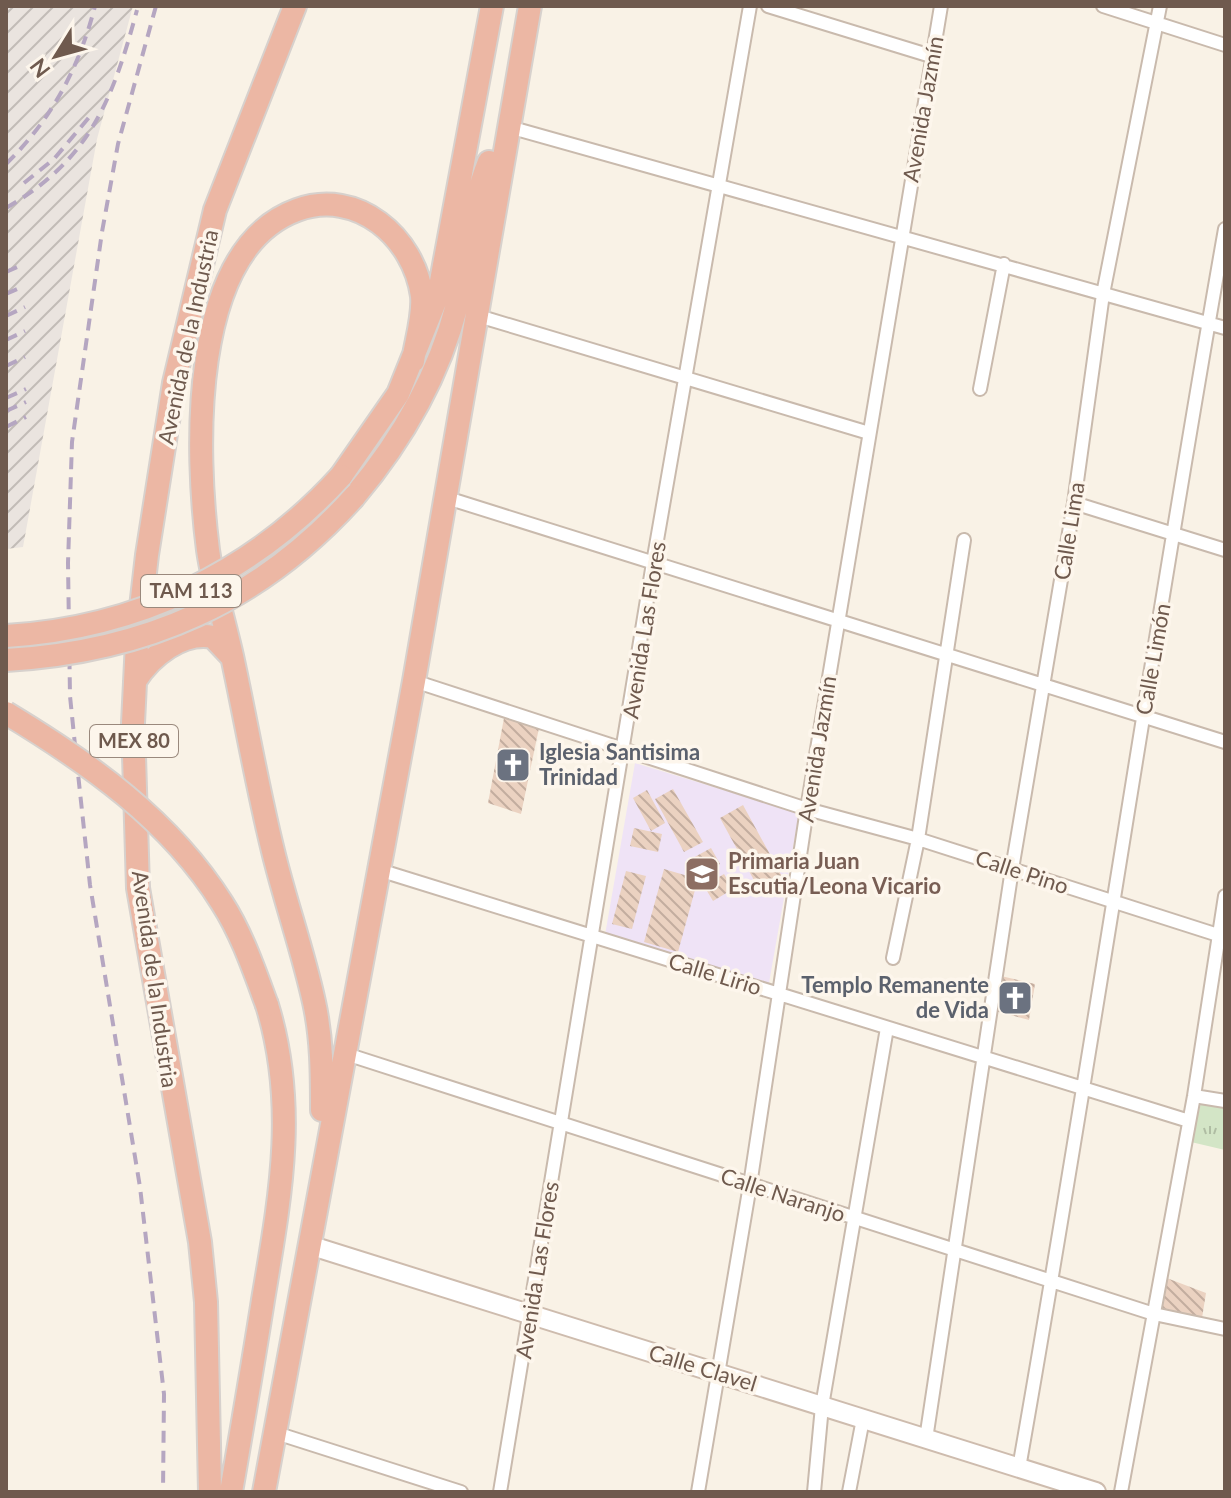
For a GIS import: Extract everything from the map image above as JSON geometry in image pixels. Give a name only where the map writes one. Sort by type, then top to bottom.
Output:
[{"type":"highway","name":"Avenida de la Industria","points":[[210,1492],[208,1333],[201,1257],[138,888],[135,681],[147,555],[177,369],[215,210],[295,6]]},
{"type":"highway","points":[[413,361],[439,292],[448,258],[492,6]]},
{"type":"highway","points":[[264,1492],[414,681],[530,6]]},
{"type":"highway","points":[[6,660],[101,650],[197,617],[261,580],[326,528],[400,436],[422,399],[441,355],[456,307],[487,166],[509,127]]},
{"type":"highway","points":[[322,1171],[322,1073],[314,1002],[273,850],[209,551],[201,440],[208,351],[224,291],[244,250],[288,213],[323,204],[345,207],[378,220],[396,235],[406,250],[419,282],[422,299],[413,361]]},
{"type":"highway","name":"TAM 113","points":[[6,636],[40,634],[98,622],[197,589],[279,536],[341,476],[398,394],[413,361]]},
{"type":"highway","points":[[135,681],[161,651],[196,638],[205,636],[220,641],[232,657]]},
{"type":"highway","points":[[6,713],[78,756],[111,782],[191,860],[223,904],[247,952],[280,1049],[285,1092],[284,1161],[231,1492]]},
{"type":"street","name":"Avenida Las Flores","points":[[500,1492],[626,748],[653,563],[750,6]]},
{"type":"street","points":[[768,6],[931,56]]},
{"type":"street","name":"Avenida Jazmín","points":[[698,1492],[750,1185],[807,809],[941,6]]},
{"type":"street","points":[[1103,6],[1225,45]]},
{"type":"street","name":"Calle Lima","points":[[926,1439],[1012,869],[1074,503],[1103,294],[1160,6]]},
{"type":"street","points":[[509,127],[1225,328]]},
{"type":"street","name":"Calle Limón","points":[[1019,1468],[1086,1089],[1143,716],[1225,229]]},
{"type":"street","points":[[980,389],[1004,264]]},
{"type":"street","points":[[475,315],[869,433]]},
{"type":"street","points":[[444,497],[1225,742]]},
{"type":"street","points":[[1074,503],[1225,550]]},
{"type":"street","points":[[893,958],[918,839],[964,540]]},
{"type":"street","name":"Calle Pino","points":[[414,681],[807,809],[918,839],[1218,935]]},
{"type":"street","name":"Calle Lirio","points":[[379,870],[1189,1121]]},
{"type":"street","points":[[1121,1492],[1194,1096],[1225,896]]},
{"type":"street","points":[[1211,986],[1225,989]]},
{"type":"street","points":[[814,1492],[822,1406],[887,1028]]},
{"type":"street","name":"Calle Naranjo","points":[[343,1053],[1154,1314],[1225,1329]]},
{"type":"street","points":[[1194,1096],[1225,1101]]},
{"type":"street","name":"Calle Clavel","points":[[309,1245],[1096,1492]]},
{"type":"street","points":[[849,1492],[863,1419]]},
{"type":"street","points":[[276,1433],[461,1492]]},
{"type":"shaded area","points":[[6,6],[133,6],[97,139],[23,547],[6,549]]},
{"type":"shaded area","name":"Primaria Juan Escutia/Leona Vicario","points":[[635,763],[799,813],[769,983],[605,935]]},
{"type":"green space","points":[[1201,1103],[1225,1108],[1225,1150],[1191,1142]]},
{"type":"building","name":"Iglesia Santisima Trinidad","points":[[504,718],[539,728],[521,814],[488,803]]},
{"type":"building","points":[[673,789],[703,842],[684,852],[655,799]]},
{"type":"building","points":[[647,790],[665,823],[651,831],[633,798]]},
{"type":"building","points":[[743,805],[784,880],[761,893],[720,818]]},
{"type":"building","points":[[634,828],[662,834],[658,852],[630,846]]},
{"type":"building","points":[[711,848],[720,864],[700,875],[691,859]]},
{"type":"building","points":[[664,869],[698,879],[678,952],[644,942]]},
{"type":"building","points":[[626,871],[646,876],[632,929],[612,924]]},
{"type":"building","points":[[724,874],[733,889],[713,901],[704,886]]},
{"type":"building","name":"Templo Remanente de Vida","points":[[1001,976],[1035,984],[1029,1020],[995,1011]]},
{"type":"building","points":[[1164,1277],[1206,1293],[1202,1318],[1156,1307]]},
{"type":"railway","points":[[6,164],[37,129],[62,91],[81,51],[95,6]]},
{"type":"railway","points":[[156,6],[118,144],[102,232],[72,442],[68,563],[70,696],[76,755],[90,885],[140,1187],[164,1394],[163,1492]]},
{"type":"railway","points":[[6,208],[59,169],[94,124],[118,72],[137,10]]},
{"type":"railway","points":[[24,183],[54,159],[91,115]]},
{"type":"railway","points":[[6,272],[24,264]]},
{"type":"railway","points":[[6,294],[24,286]]},
{"type":"railway","points":[[6,316],[25,307]]},
{"type":"railway","points":[[6,340],[25,331]]},
{"type":"railway","points":[[6,366],[25,357]]},
{"type":"railway","points":[[6,398],[26,389]]},
{"type":"railway","points":[[6,411],[26,402]]},
{"type":"railway","points":[[6,427],[26,417]]},
{"type":"place","name":"Iglesia Santisima Trinidad","points":[[513,765]]},
{"type":"place","name":"Primaria Juan Escutia/Leona Vicario","points":[[702,874]]},
{"type":"place","name":"Templo Remanente de Vida","points":[[1015,998]]}]
